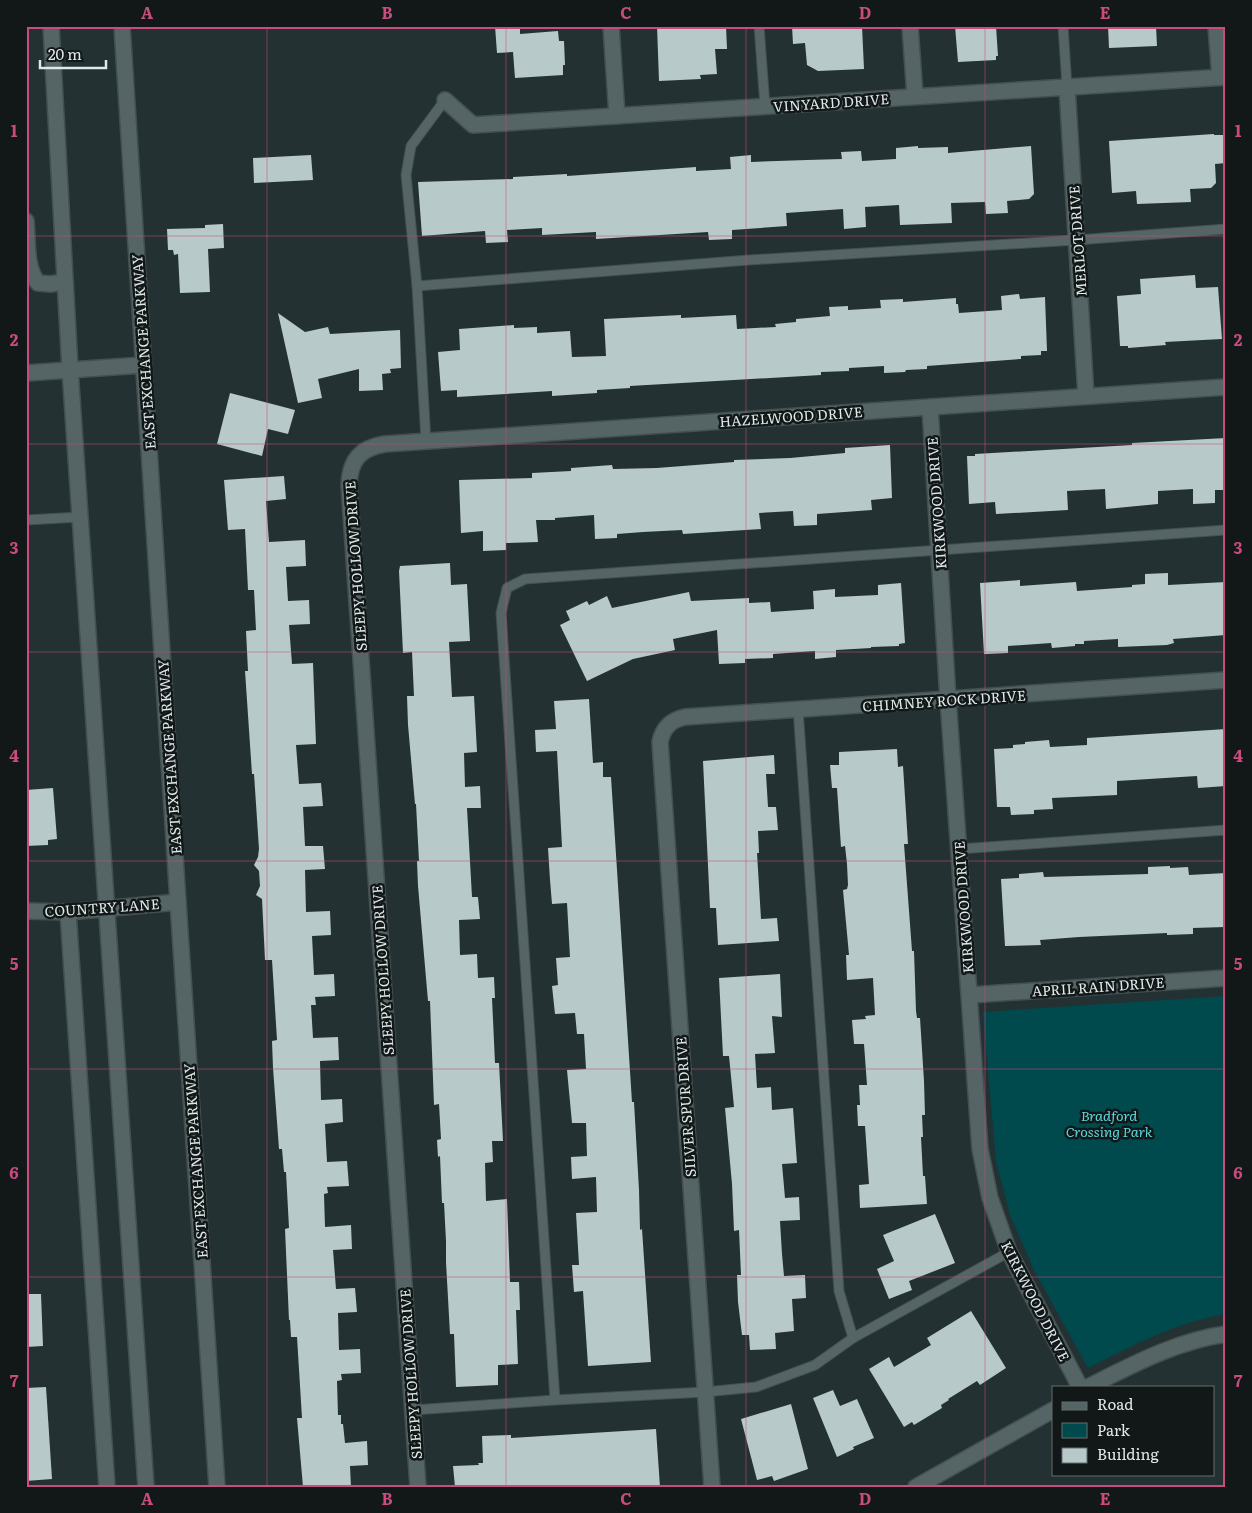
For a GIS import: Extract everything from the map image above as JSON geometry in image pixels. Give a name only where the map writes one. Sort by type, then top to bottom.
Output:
[{"type":"street","points":[[51,26],[70,370],[146,1487]]},
{"type":"street","name":"EAST EXCHANGE PARKWAY","points":[[122,26],[217,1487]]},
{"type":"street","points":[[611,26],[617,116]]},
{"type":"street","points":[[910,26],[914,96]]},
{"type":"street","points":[[1216,26],[1223,77]]},
{"type":"street","name":"VINYARD DRIVE","points":[[446,100],[474,125],[1223,77]]},
{"type":"street","name":"MERLOT DRIVE","points":[[1067,87],[1086,396]]},
{"type":"street","points":[[26,221],[29,264],[32,275],[38,283],[65,282]]},
{"type":"street","points":[[26,372],[144,365]]},
{"type":"street","name":"HAZELWOOD DRIVE","points":[[359,455],[373,446],[426,441],[1226,387]]},
{"type":"street","name":"KIRKWOOD DRIVE","points":[[930,407],[948,699],[980,1149],[990,1198],[1009,1252],[1079,1386]]},
{"type":"street","name":"SLEEPY HOLLOW DRIVE","points":[[359,455],[349,472],[349,485],[418,1487]]},
{"type":"street","name":"CHIMNEY ROCK DRIVE","points":[[665,728],[678,718],[685,717],[1226,680]]},
{"type":"street","name":"SILVER SPUR DRIVE","points":[[665,728],[660,742],[712,1487]]},
{"type":"street","name":"COUNTRY LANE","points":[[26,911],[68,912],[178,902]]},
{"type":"street","points":[[68,912],[107,1487]]},
{"type":"street","name":"APRIL RAIN DRIVE","points":[[970,994],[1226,978]]},
{"type":"street","points":[[1090,1386],[1152,1355],[1226,1334]]},
{"type":"street","points":[[916,1487],[1052,1411]]},
{"type":"lane","points":[[759,26],[765,106]]},
{"type":"lane","points":[[1063,26],[1067,87]]},
{"type":"lane","points":[[426,441],[417,286],[406,175],[411,146],[446,100]]},
{"type":"lane","points":[[417,286],[750,260],[1226,229]]},
{"type":"lane","points":[[26,520],[80,517]]},
{"type":"lane","points":[[555,1400],[501,614],[507,588],[525,579],[1226,530]]},
{"type":"lane","points":[[798,710],[839,1291],[853,1338]]},
{"type":"lane","points":[[959,849],[1226,830]]},
{"type":"lane","points":[[413,1410],[705,1392],[756,1387],[815,1365],[853,1338],[1009,1252]]},
{"type":"green space","name":"Bradford Crossing Park","points":[[1226,996],[1226,1314],[1172,1329],[1138,1343],[1088,1368],[1035,1272],[1010,1215],[996,1161],[983,1012]]},
{"type":"building","points":[[495,26],[520,26],[520,34],[558,31],[559,41],[564,41],[565,65],[563,65],[563,75],[515,78],[513,52],[497,53]]},
{"type":"building","points":[[657,26],[726,26],[727,49],[715,49],[717,74],[700,75],[701,79],[659,81]]},
{"type":"building","points":[[792,26],[862,26],[864,69],[818,71],[807,65],[805,43],[793,44]]},
{"type":"building","points":[[955,26],[996,26],[998,56],[996,56],[996,60],[958,62]]},
{"type":"building","points":[[1108,26],[1156,26],[1157,46],[1109,48]]},
{"type":"building","points":[[1214,134],[1226,135],[1226,163],[1215,164],[1216,183],[1211,188],[1190,189],[1191,202],[1137,204],[1136,191],[1112,193],[1109,141]]},
{"type":"building","points":[[918,146],[918,148],[948,147],[948,153],[1031,146],[1034,194],[1029,199],[1007,201],[1008,213],[986,214],[985,202],[951,203],[952,223],[900,225],[899,205],[865,207],[866,227],[844,229],[843,209],[786,213],[787,226],[732,230],[732,239],[709,240],[708,232],[596,239],[596,232],[542,235],[542,228],[507,230],[508,242],[486,243],[485,231],[422,236],[418,182],[513,179],[513,177],[567,174],[567,176],[696,167],[696,171],[731,169],[730,157],[751,155],[751,162],[842,159],[841,152],[861,151],[862,161],[896,159],[896,148]]},
{"type":"building","points":[[311,155],[313,180],[254,183],[253,158]]},
{"type":"building","points":[[223,224],[224,248],[208,249],[210,292],[180,293],[178,254],[174,255],[173,250],[168,250],[167,229],[205,228],[205,225]]},
{"type":"building","points":[[1195,275],[1196,288],[1218,287],[1222,339],[1165,342],[1166,345],[1128,348],[1128,346],[1120,346],[1117,296],[1141,294],[1140,279]]},
{"type":"building","points":[[1019,294],[1020,299],[1045,297],[1047,351],[1041,351],[1041,355],[1021,356],[1021,359],[927,366],[927,369],[906,370],[905,372],[884,373],[884,366],[849,368],[849,371],[821,372],[821,375],[630,386],[630,388],[597,390],[597,393],[552,396],[552,391],[457,397],[457,390],[441,391],[438,352],[460,350],[459,329],[514,325],[514,328],[537,327],[537,333],[570,331],[572,357],[606,356],[604,319],[681,315],[681,318],[736,315],[737,329],[776,327],[775,324],[796,322],[796,319],[830,316],[829,307],[848,306],[848,310],[881,308],[880,300],[903,299],[903,302],[956,298],[959,313],[1002,310],[1001,296]]},
{"type":"building","points":[[278,313],[305,332],[328,327],[330,334],[400,330],[401,368],[390,369],[391,373],[382,374],[383,390],[359,391],[359,369],[318,379],[322,398],[298,403]]},
{"type":"building","points":[[230,393],[295,410],[288,434],[268,429],[262,456],[217,444]]},
{"type":"building","points":[[1226,438],[1226,490],[1215,490],[1215,503],[1193,504],[1193,489],[1158,491],[1158,504],[1106,509],[1105,489],[1067,491],[1068,510],[996,514],[995,502],[969,504],[967,456],[1132,445],[1132,443]]},
{"type":"building","points":[[890,445],[892,498],[871,500],[872,510],[817,514],[817,525],[794,526],[793,511],[759,513],[761,529],[683,534],[682,530],[643,532],[617,534],[617,538],[595,539],[594,515],[555,518],[555,520],[536,520],[538,542],[506,543],[506,550],[483,551],[483,531],[461,533],[459,480],[532,478],[532,473],[571,471],[571,468],[612,465],[613,469],[657,468],[734,462],[734,460],[790,458],[845,453],[845,448]]},
{"type":"building","points":[[284,476],[286,499],[266,501],[269,542],[305,540],[306,566],[286,567],[288,601],[309,600],[310,624],[289,625],[292,664],[313,663],[316,744],[296,745],[299,784],[321,783],[323,806],[303,807],[305,846],[323,846],[325,869],[305,870],[306,912],[330,911],[331,935],[312,936],[314,975],[334,974],[335,996],[315,997],[316,1005],[311,1005],[313,1038],[338,1037],[339,1060],[320,1061],[321,1100],[342,1099],[343,1122],[325,1124],[327,1162],[347,1161],[349,1186],[327,1187],[328,1193],[324,1194],[325,1227],[351,1225],[352,1249],[333,1250],[336,1289],[355,1288],[357,1312],[338,1313],[339,1350],[360,1349],[361,1373],[341,1374],[342,1380],[337,1381],[338,1415],[341,1415],[345,1443],[367,1441],[368,1465],[350,1466],[351,1487],[303,1487],[297,1418],[302,1418],[297,1337],[291,1337],[289,1320],[285,1229],[289,1228],[286,1172],[284,1172],[282,1149],[279,1149],[273,1068],[272,1041],[277,1040],[272,960],[265,960],[262,899],[256,895],[260,886],[259,871],[254,865],[259,849],[245,671],[248,671],[246,631],[256,630],[254,590],[248,590],[245,529],[228,530],[224,480]]},
{"type":"building","points":[[450,563],[451,585],[467,584],[470,641],[449,642],[452,697],[474,696],[477,752],[464,753],[465,787],[480,786],[481,808],[467,808],[472,897],[478,897],[480,919],[459,920],[460,955],[477,954],[478,978],[494,977],[495,998],[492,998],[495,1063],[499,1063],[503,1141],[492,1141],[493,1162],[485,1163],[486,1201],[507,1199],[510,1282],[519,1282],[520,1310],[516,1310],[518,1364],[498,1365],[498,1385],[456,1387],[454,1334],[450,1334],[444,1203],[442,1203],[440,1156],[438,1157],[437,1140],[441,1139],[439,1104],[434,1105],[430,1001],[428,1001],[418,886],[417,861],[419,861],[416,804],[408,725],[407,696],[414,696],[412,652],[403,653],[399,571],[400,566]]},
{"type":"building","points":[[1168,573],[1168,585],[1226,582],[1226,635],[1173,639],[1174,643],[1167,645],[1118,647],[1118,639],[1084,641],[1084,644],[1075,644],[1075,646],[1052,648],[1051,643],[1008,646],[1008,653],[984,654],[980,583],[1020,580],[1020,586],[1076,582],[1077,591],[1132,587],[1132,585],[1145,584],[1145,574]]},
{"type":"building","points":[[901,583],[905,643],[899,644],[899,646],[836,650],[836,657],[815,659],[815,651],[773,654],[773,658],[745,659],[745,663],[719,664],[717,630],[673,639],[675,650],[633,659],[587,681],[560,625],[570,620],[566,611],[587,601],[589,605],[607,596],[612,608],[689,592],[691,601],[749,598],[749,603],[770,602],[771,612],[814,609],[813,591],[835,589],[835,597],[878,595],[878,585]]},
{"type":"building","points":[[589,699],[593,763],[603,762],[603,777],[611,777],[632,1102],[634,1102],[640,1230],[642,1229],[651,1362],[588,1366],[583,1291],[574,1292],[572,1265],[579,1265],[576,1213],[597,1212],[596,1177],[572,1179],[571,1157],[587,1156],[586,1123],[572,1123],[567,1070],[586,1069],[584,1034],[577,1034],[575,1013],[555,1014],[552,986],[558,985],[556,958],[570,957],[567,903],[552,904],[550,880],[548,848],[562,847],[557,751],[536,752],[535,730],[556,729],[554,701]]},
{"type":"building","points":[[1226,729],[1226,786],[1198,788],[1197,776],[1117,781],[1117,795],[1052,798],[1053,809],[1034,810],[1034,814],[1011,815],[1010,807],[997,807],[994,749],[1013,748],[1013,745],[1025,744],[1025,742],[1049,740],[1050,747],[1087,745],[1087,738]]},
{"type":"building","points":[[897,749],[898,767],[903,766],[908,844],[904,844],[912,951],[914,951],[916,1011],[917,1018],[920,1018],[925,1115],[922,1115],[923,1137],[921,1137],[927,1204],[860,1208],[859,1185],[869,1184],[865,1126],[858,1126],[857,1105],[860,1105],[859,1085],[867,1085],[864,1044],[854,1044],[852,1020],[866,1019],[865,1016],[875,1015],[873,978],[847,980],[846,955],[849,955],[843,890],[847,889],[848,885],[847,864],[845,846],[841,847],[837,788],[832,788],[830,765],[839,765],[839,752]]},
{"type":"building","points":[[774,755],[775,774],[766,774],[768,807],[776,807],[778,830],[758,831],[759,853],[757,853],[761,919],[777,918],[779,941],[718,945],[716,908],[710,908],[703,761]]},
{"type":"building","points":[[53,788],[57,839],[48,840],[48,845],[26,846],[26,790]]},
{"type":"building","points":[[1170,866],[1170,868],[1188,867],[1189,875],[1226,873],[1225,927],[1193,928],[1193,934],[1167,935],[1167,933],[1079,937],[1040,940],[1041,945],[1005,946],[1001,879],[1019,878],[1019,874],[1043,872],[1044,877],[1148,874],[1148,867]]},
{"type":"building","points":[[780,974],[782,1017],[772,1016],[775,1053],[755,1054],[757,1088],[771,1087],[772,1110],[793,1108],[797,1163],[782,1164],[785,1198],[799,1197],[800,1220],[780,1221],[782,1254],[784,1276],[805,1275],[806,1298],[792,1299],[794,1331],[775,1333],[776,1349],[750,1350],[749,1335],[742,1335],[738,1302],[737,1275],[741,1275],[739,1230],[734,1231],[725,1108],[734,1107],[729,1056],[723,1056],[719,978]]},
{"type":"building","points":[[935,1214],[955,1263],[909,1281],[912,1290],[889,1299],[877,1269],[894,1261],[883,1235]]},
{"type":"building","points":[[26,1294],[41,1294],[43,1346],[26,1347]]},
{"type":"building","points":[[971,1311],[1006,1368],[980,1385],[977,1381],[948,1399],[941,1405],[942,1408],[914,1425],[912,1422],[904,1427],[869,1369],[889,1357],[894,1367],[931,1345],[927,1338]]},
{"type":"building","points":[[46,1387],[52,1479],[26,1481],[26,1388]]},
{"type":"building","points":[[833,1390],[840,1406],[857,1399],[874,1438],[853,1447],[854,1449],[837,1457],[813,1398]]},
{"type":"building","points":[[791,1404],[808,1469],[774,1481],[772,1476],[757,1480],[741,1419]]},
{"type":"building","points":[[656,1429],[660,1487],[613,1487],[613,1485],[455,1487],[453,1466],[479,1465],[478,1463],[483,1463],[482,1436],[511,1435],[511,1438]]}]
